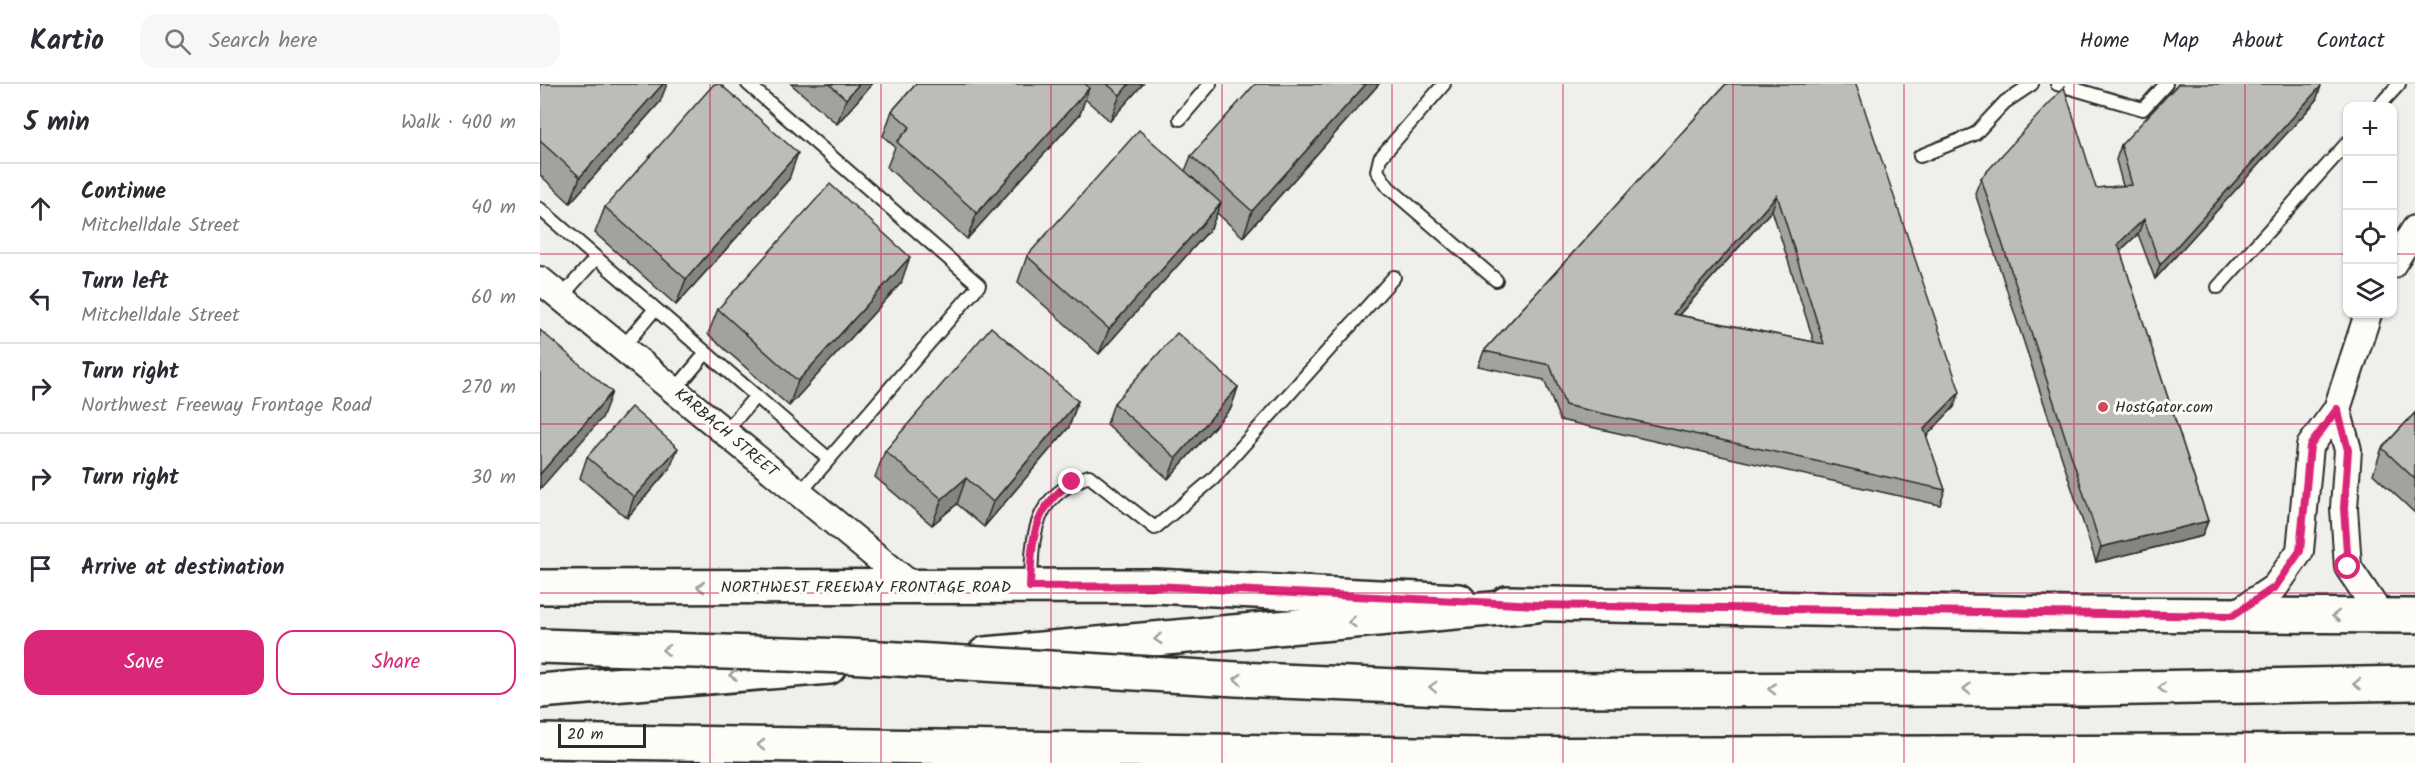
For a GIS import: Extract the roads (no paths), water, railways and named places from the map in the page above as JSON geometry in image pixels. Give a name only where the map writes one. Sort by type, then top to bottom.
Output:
[{"type":"main road","name":"NORTHWEST FREEWAY FRONTAGE ROAD","points":[[540,587],[1154,586],[1536,605],[2232,616],[2415,616]]},
{"type":"main road","points":[[540,691],[1536,605]]},
{"type":"main road","points":[[540,646],[848,656],[1236,679],[1491,690],[2085,689],[2415,683]]},
{"type":"main road","points":[[540,741],[1487,755],[2415,751]]},
{"type":"street","points":[[2393,264],[2415,229]]},
{"type":"street","name":"KARBACH STREET","points":[[540,280],[912,586]]},
{"type":"street","points":[[2232,616],[2275,587],[2300,551],[2310,446],[2337,409],[2367,318]]},
{"type":"street","points":[[2337,409],[2348,450],[2344,508],[2348,567],[2381,616]]},
{"type":"lane","points":[[748,84],[979,285],[799,494]]},
{"type":"lane","points":[[1180,119],[1210,84]]},
{"type":"lane","points":[[1444,84],[1380,158],[1377,171],[1388,187],[1496,280]]},
{"type":"lane","points":[[1920,156],[1975,134],[2005,102],[2032,84]]},
{"type":"lane","points":[[2057,84],[2143,109],[2166,84]]},
{"type":"lane","points":[[2383,102],[2399,84]]},
{"type":"lane","points":[[2218,287],[2343,148]]},
{"type":"lane","points":[[540,209],[829,459]]},
{"type":"lane","points":[[561,297],[596,258]]},
{"type":"lane","points":[[1030,587],[1031,553],[1035,530],[1042,511],[1054,494],[1072,482],[1089,476],[1155,528],[1213,479],[1394,277]]},
{"type":"lane","points":[[622,348],[655,309]]},
{"type":"lane","points":[[674,390],[706,353]]},
{"type":"lane","points":[[724,433],[756,396]]},
{"type":"place","name":"HostGator.com","points":[[2103,407]]}]
